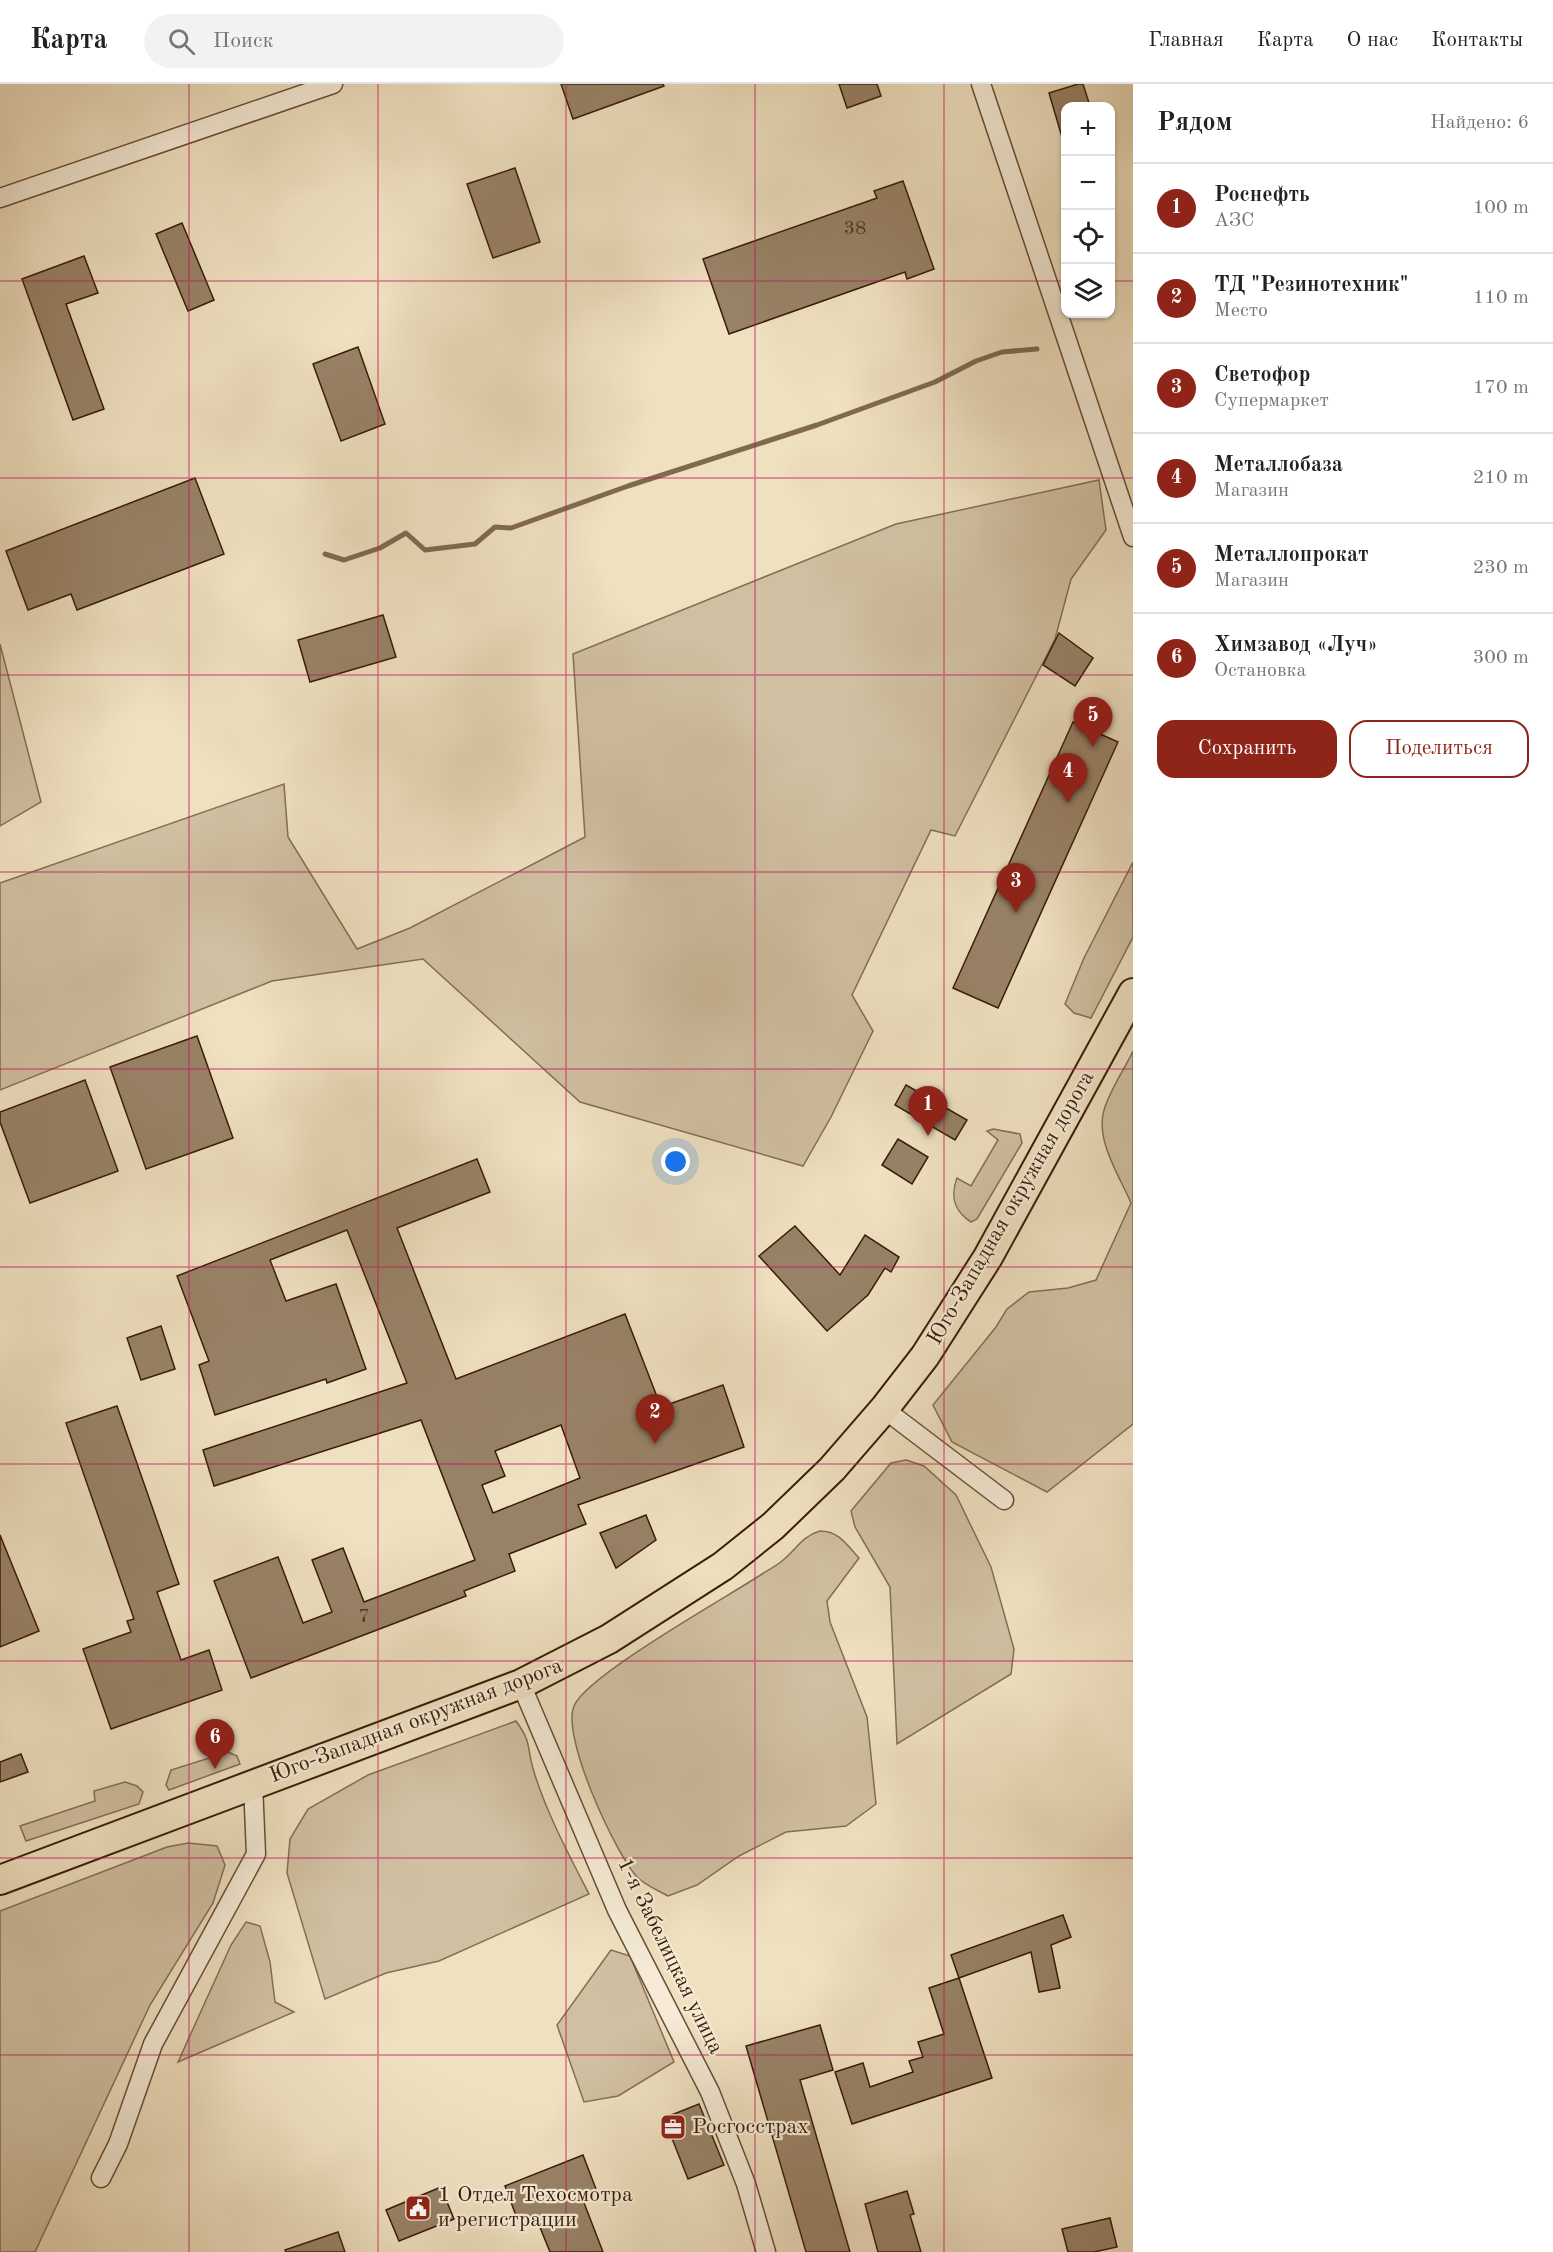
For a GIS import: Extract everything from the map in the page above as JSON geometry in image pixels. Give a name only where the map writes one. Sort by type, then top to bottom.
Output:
[{"type":"highway","name":"Юго-Западная окружная дорога","points":[[0,1880],[521,1684],[609,1640],[723,1566],[773,1526],[832,1469],[884,1409],[925,1356],[988,1257],[1133,993]]},
{"type":"street","points":[[0,198],[333,84]]},
{"type":"street","points":[[981,84],[1133,537]]},
{"type":"street","points":[[884,1409],[1004,1500]]},
{"type":"street","name":"1-я Забелицкая улица","points":[[521,1684],[617,1910],[710,2092],[746,2184],[766,2252]]},
{"type":"street","points":[[101,2178],[118,2144],[153,2044],[256,1854],[253,1784]]},
{"type":"shaded area","points":[[1099,480],[1106,530],[1071,579],[1055,639],[955,836],[931,830],[852,995],[873,1031],[831,1117],[803,1166],[580,1102],[423,959],[272,981],[0,1090],[0,883],[284,784],[288,837],[357,949],[410,928],[585,837],[573,654],[896,524]]},
{"type":"shaded area","points":[[0,644],[41,802],[0,826]]},
{"type":"shaded area","points":[[1133,862],[1133,937],[1091,1018],[1074,1013],[1065,1004],[1084,958]]},
{"type":"shaded area","points":[[1133,1051],[1133,1424],[1047,1492],[952,1442],[933,1405],[996,1327],[1007,1309],[1029,1292],[1068,1288],[1096,1280],[1131,1203],[1110,1158],[1102,1122],[1110,1095]]},
{"type":"shaded area","points":[[993,1129],[1020,1134],[1022,1143],[977,1219],[971,1222],[957,1208],[954,1197],[955,1185],[957,1178],[971,1186],[998,1140],[987,1131]]},
{"type":"shaded area","points":[[906,1460],[924,1466],[956,1495],[991,1567],[1014,1649],[1011,1674],[897,1744],[890,1587],[855,1527],[851,1511],[891,1463]]},
{"type":"shaded area","points":[[820,1531],[838,1536],[859,1558],[827,1601],[830,1622],[867,1717],[876,1804],[846,1826],[786,1832],[739,1856],[697,1885],[668,1896],[637,1877],[627,1864],[604,1820],[592,1794],[575,1742],[572,1721],[574,1706],[584,1693],[603,1676],[629,1657],[776,1565],[804,1540]]},
{"type":"shaded area","points":[[516,1721],[527,1741],[534,1772],[545,1803],[589,1894],[439,1961],[386,1973],[325,1999],[287,1873],[290,1839],[308,1809],[368,1775]]},
{"type":"shaded area","points":[[228,1752],[237,1756],[240,1764],[169,1790],[166,1785],[171,1770]]},
{"type":"shaded area","points":[[125,1782],[137,1786],[143,1792],[139,1804],[26,1841],[20,1826],[95,1801],[94,1791]]},
{"type":"shaded area","points":[[188,1843],[217,1846],[225,1865],[213,1903],[150,2005],[35,2252],[0,2252],[0,1911],[167,1847]]},
{"type":"shaded area","points":[[246,1922],[260,1926],[270,1962],[275,2002],[294,2012],[178,2062],[231,1945]]},
{"type":"shaded area","points":[[611,1950],[630,1956],[674,2062],[618,2096],[584,2102],[557,2025]]},
{"type":"building","points":[[561,84],[663,84],[664,86],[573,119]]},
{"type":"building","points":[[839,84],[877,84],[881,96],[847,108]]},
{"type":"building","points":[[1083,84],[1089,102],[1061,102],[1061,134],[1049,93]]},
{"type":"building","points":[[515,168],[540,242],[493,258],[467,184]]},
{"type":"building","points":[[903,181],[934,269],[907,279],[905,272],[729,334],[703,259],[877,198],[874,191]]},
{"type":"building","points":[[182,223],[214,300],[188,311],[156,234]]},
{"type":"building","points":[[84,256],[98,293],[66,304],[104,409],[73,420],[22,279]]},
{"type":"building","points":[[358,347],[385,424],[341,441],[313,364]]},
{"type":"building","points":[[195,478],[224,554],[77,610],[71,594],[28,610],[6,551]]},
{"type":"building","points":[[383,615],[396,657],[310,682],[298,640]]},
{"type":"building","points":[[1059,633],[1093,658],[1075,686],[1043,665]]},
{"type":"building","points":[[1073,722],[1118,742],[998,1008],[953,988]]},
{"type":"building","points":[[197,1036],[233,1138],[146,1169],[110,1067]]},
{"type":"building","points":[[85,1080],[118,1171],[30,1203],[0,1122],[0,1112]]},
{"type":"building","points":[[906,1085],[967,1120],[955,1140],[895,1105]]},
{"type":"building","points":[[898,1139],[928,1157],[912,1184],[882,1165]]},
{"type":"building","points":[[477,1159],[490,1192],[397,1228],[456,1379],[625,1314],[661,1407],[723,1385],[744,1447],[578,1505],[586,1524],[509,1554],[515,1571],[464,1591],[466,1596],[251,1678],[214,1581],[278,1557],[303,1623],[332,1612],[312,1560],[343,1548],[364,1602],[475,1560],[421,1420],[214,1486],[203,1450],[407,1383],[347,1230],[270,1260],[286,1301],[336,1284],[366,1369],[327,1383],[326,1379],[215,1415],[199,1365],[209,1361],[177,1276]],"holes":[[[561,1425],[580,1478],[493,1513],[482,1485],[505,1476],[495,1451]]]},
{"type":"building","points":[[795,1226],[840,1275],[865,1235],[899,1257],[891,1272],[885,1268],[868,1295],[827,1331],[759,1256]]},
{"type":"building","points":[[161,1326],[175,1369],[141,1380],[127,1338]]},
{"type":"building","points":[[117,1406],[179,1584],[157,1592],[181,1660],[209,1650],[222,1690],[111,1729],[83,1649],[131,1632],[127,1621],[134,1619],[66,1423]]},
{"type":"building","points":[[646,1515],[656,1540],[616,1568],[600,1533]]},
{"type":"building","points":[[0,1535],[39,1631],[0,1647]]},
{"type":"building","points":[[21,1754],[28,1772],[0,1782],[0,1762]]},
{"type":"building","points":[[1063,1915],[1071,1937],[1051,1945],[1060,1988],[1039,1992],[1031,1952],[959,1978],[951,1955]]},
{"type":"building","points":[[959,1978],[992,2078],[852,2124],[835,2072],[863,2063],[870,2087],[913,2072],[909,2061],[923,2057],[918,2042],[944,2034],[929,1988]]},
{"type":"building","points":[[820,2025],[833,2070],[800,2080],[850,2252],[806,2252],[746,2046]]},
{"type":"building","points":[[699,2104],[724,2165],[688,2179],[664,2118]]},
{"type":"building","points":[[583,2155],[596,2189],[581,2195],[603,2252],[550,2252],[535,2215],[518,2221],[505,2186]]},
{"type":"building","points":[[441,2187],[454,2219],[399,2241],[386,2210]]},
{"type":"building","points":[[907,2191],[914,2214],[910,2215],[921,2252],[878,2252],[865,2204]]},
{"type":"building","points":[[1110,2218],[1117,2247],[1094,2252],[1068,2252],[1062,2229]]},
{"type":"building","points":[[338,2232],[345,2252],[286,2252],[285,2250]]},
{"type":"waterway","points":[[325,554],[344,560],[380,548],[406,533],[425,550],[475,544],[495,527],[511,528],[628,486],[817,425],[935,382],[976,361],[1002,352],[1037,349]]},
{"type":"place","name":"Металлопрокат","points":[[1093,747]]},
{"type":"place","name":"Металлобаза","points":[[1068,803]]},
{"type":"place","name":"Светофор","points":[[1016,913]]},
{"type":"place","name":"Роснефть","points":[[928,1136]]},
{"type":"place","name":"ТД \"Резинотехник\"","points":[[655,1444]]},
{"type":"place","name":"Химзавод «Луч»","points":[[215,1769]]},
{"type":"place","name":"Росгосстрах","points":[[673,2127]]},
{"type":"place","name":"1 Отдел Техосмотра и регистрации","points":[[418,2208]]}]
